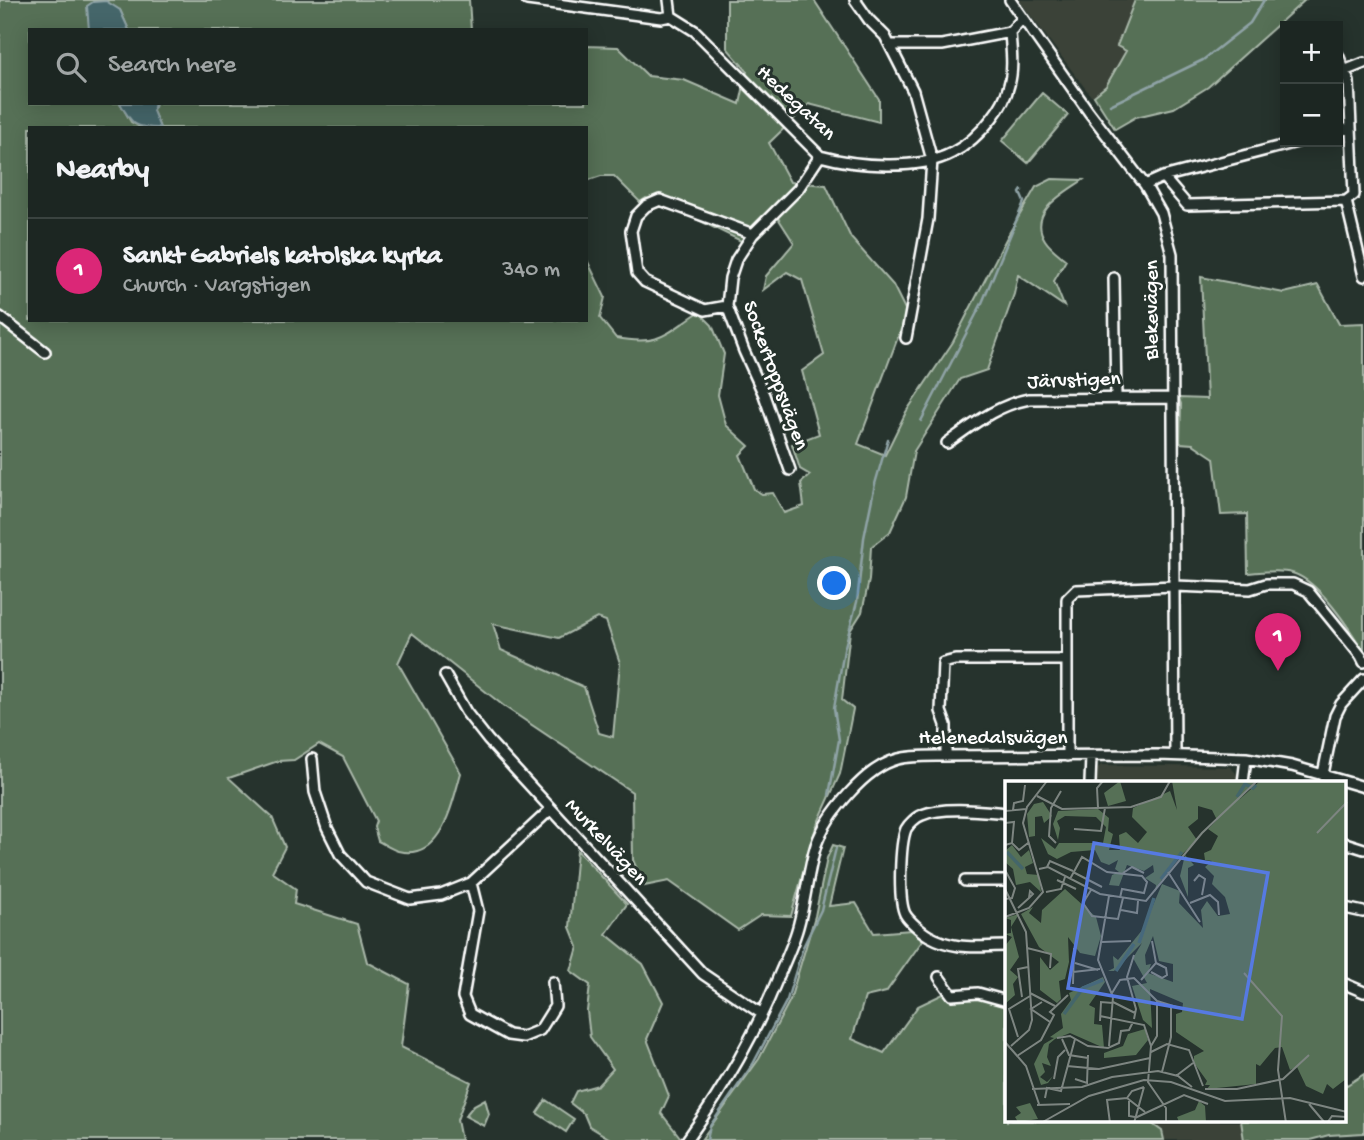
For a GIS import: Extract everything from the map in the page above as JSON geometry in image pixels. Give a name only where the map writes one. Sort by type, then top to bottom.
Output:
[{"type":"street","points":[[527,0],[661,18],[671,16],[669,0]]},
{"type":"street","points":[[855,0],[890,45],[913,91],[932,160],[928,219],[906,338]]},
{"type":"street","name":"Blekevägen","points":[[1010,0],[1089,112],[1145,185],[1161,213],[1172,254],[1175,755]]},
{"type":"street","name":"Hedegatan","points":[[671,16],[695,31],[820,156],[848,164],[878,166],[932,160],[952,153],[982,131],[1002,105],[1010,83],[1010,32]]},
{"type":"street","points":[[890,45],[942,45],[1010,32],[1022,19]]},
{"type":"street","points":[[1345,71],[1364,63]]},
{"type":"street","points":[[1163,177],[1187,205],[1346,201],[1354,195],[1349,82],[1343,66]]},
{"type":"street","points":[[1343,130],[1351,128]]},
{"type":"street","points":[[1145,185],[1163,177],[1280,146]]},
{"type":"street","name":"Sockertoppsvägen","points":[[790,470],[764,396],[727,306],[730,278],[736,260],[752,234],[798,189],[820,156]]},
{"type":"street","points":[[727,306],[705,310],[645,282],[637,274],[631,231],[636,216],[646,205],[660,200],[752,234]]},
{"type":"street","points":[[1346,201],[1364,276]]},
{"type":"street","points":[[1114,278],[1116,398]]},
{"type":"street","points":[[0,317],[45,352]]},
{"type":"street","name":"Järvstigen","points":[[947,443],[986,415],[1018,401],[1171,398]]},
{"type":"street","points":[[1067,756],[1067,599],[1076,590],[1175,586],[1250,589],[1266,583],[1293,584],[1308,591],[1364,662]]},
{"type":"street","points":[[946,756],[946,725],[941,711],[943,663],[1066,660]]},
{"type":"street","name":"Murkelvägen","points":[[445,675],[472,720],[550,810],[703,974],[762,1014]]},
{"type":"street","points":[[1323,774],[1335,716],[1341,704],[1364,679]]},
{"type":"street","name":"Helenedalsvägen","points":[[687,1140],[723,1090],[754,1034],[798,927],[816,847],[833,812],[849,793],[888,762],[914,756],[1175,755],[1246,758],[1345,781]]},
{"type":"street","points":[[1090,781],[1091,756]]},
{"type":"street","points":[[1243,781],[1246,758]]},
{"type":"street","points":[[312,759],[315,792],[327,828],[340,854],[366,882],[410,898],[441,895],[471,883],[550,810]]},
{"type":"street","name":"Helenedalsvägen","points":[[1346,781],[1364,787]]},
{"type":"street","points":[[1005,814],[938,811],[921,815],[907,827],[901,852],[901,887],[905,914],[926,934],[952,947],[1005,946]]},
{"type":"street","points":[[1346,843],[1364,849]]},
{"type":"street","points":[[965,881],[1005,881]]},
{"type":"street","points":[[471,883],[478,911],[463,997],[470,1014],[508,1035],[523,1037],[540,1030],[555,1006],[553,982]]},
{"type":"street","points":[[939,977],[952,995],[978,993],[1005,1000]]},
{"type":"street","points":[[1346,984],[1364,992]]},
{"type":"shaded area","points":[[1019,0],[1135,0],[1117,45],[1126,50],[1106,86],[1091,96]]},
{"type":"shaded area","points":[[1101,765],[1230,767],[1238,775],[1237,781],[1094,781],[1095,771]]},
{"type":"shaded area","points":[[1241,1122],[1244,1140],[1164,1140],[1162,1131],[1151,1123]]},
{"type":"green space","points":[[0,0],[469,0],[471,28],[128,28],[120,10],[89,16],[89,28],[28,28],[28,105],[121,105],[131,122],[138,126],[28,126],[28,322],[588,322],[588,262],[605,297],[600,318],[616,338],[643,341],[661,337],[699,312],[712,325],[724,354],[718,395],[726,425],[749,446],[740,455],[754,489],[762,494],[773,493],[784,513],[804,506],[801,483],[810,475],[800,469],[792,444],[819,434],[802,371],[824,355],[802,280],[787,272],[763,290],[766,276],[794,243],[778,218],[757,239],[741,241],[676,209],[646,198],[640,202],[614,176],[601,176],[588,180],[588,126],[159,126],[153,111],[154,105],[588,105],[588,46],[618,47],[648,76],[684,80],[740,104],[747,71],[727,48],[727,0],[814,0],[879,99],[879,122],[809,104],[769,143],[790,182],[826,185],[851,238],[893,285],[907,313],[858,444],[885,455],[906,412],[953,342],[1036,187],[1052,179],[1083,180],[1050,204],[1041,221],[1045,240],[1066,260],[1054,281],[1064,306],[1018,275],[987,370],[960,379],[914,451],[906,497],[890,532],[871,547],[869,580],[862,612],[850,631],[842,700],[853,709],[840,774],[816,827],[791,916],[761,915],[738,930],[669,881],[644,886],[633,860],[632,792],[505,707],[412,633],[398,663],[461,773],[443,827],[425,848],[413,852],[398,851],[378,841],[374,827],[376,821],[343,757],[319,744],[294,760],[278,761],[229,778],[272,817],[285,847],[272,872],[296,889],[294,904],[357,924],[367,962],[409,984],[401,1047],[471,1082],[457,1120],[461,1140],[0,1140]],"holes":[[[597,618],[606,621],[620,663],[613,737],[599,733],[584,687],[501,650],[493,624],[559,638]]]},
{"type":"green space","points":[[1135,0],[1305,0],[1208,87],[1174,108],[1136,117],[1115,129],[1094,96],[1106,86],[1126,51],[1117,46]]},
{"type":"green space","points":[[1042,93],[1068,115],[1028,163],[1002,141]]},
{"type":"green space","points":[[1201,277],[1284,293],[1318,285],[1339,324],[1364,323],[1364,652],[1323,595],[1302,577],[1281,571],[1248,573],[1247,514],[1221,515],[1214,458],[1193,444],[1180,443],[1179,398],[1207,399]]},
{"type":"green space","points":[[833,845],[843,848],[829,906],[856,903],[874,933],[911,930],[923,940],[886,992],[865,997],[852,1039],[884,1053],[918,1006],[943,994],[1005,1005],[1005,1122],[1152,1122],[1162,1131],[1164,1140],[701,1140],[759,1059],[790,1000],[815,916],[827,858]]},
{"type":"green space","points":[[577,850],[627,904],[606,934],[643,964],[663,1002],[647,1039],[669,1096],[661,1113],[680,1137],[678,1140],[612,1140],[589,1126],[584,1114],[570,1103],[576,1091],[598,1085],[613,1069],[590,1037],[587,1011],[590,985],[571,971],[578,947],[570,927]]},
{"type":"green space","points":[[1364,1074],[1364,1133],[1329,1135],[1310,1140],[1244,1140],[1241,1122],[1346,1122],[1347,1085]]},
{"type":"green space","points":[[485,1099],[489,1114],[484,1126],[465,1116],[474,1105]]},
{"type":"green space","points":[[546,1100],[574,1119],[566,1132],[537,1113]]},
{"type":"water","points":[[106,1],[120,10],[128,28],[89,28],[87,6],[93,2]]},
{"type":"water","points":[[121,105],[154,105],[153,111],[159,126],[140,126],[128,116]]},
{"type":"waterway","points":[[1110,105],[1203,60],[1250,23],[1264,0]]},
{"type":"waterway","points":[[921,421],[982,303],[1024,202],[1020,193],[1022,190]]},
{"type":"waterway","points":[[829,795],[839,740],[834,708],[844,650],[857,602],[864,538],[888,439]]},
{"type":"waterway","points":[[707,1140],[710,1126],[753,1064],[787,1000],[803,947],[821,910],[836,848]]},
{"type":"place","name":"Sankt Gabriels katolska kyrka","points":[[1278,671]]}]
